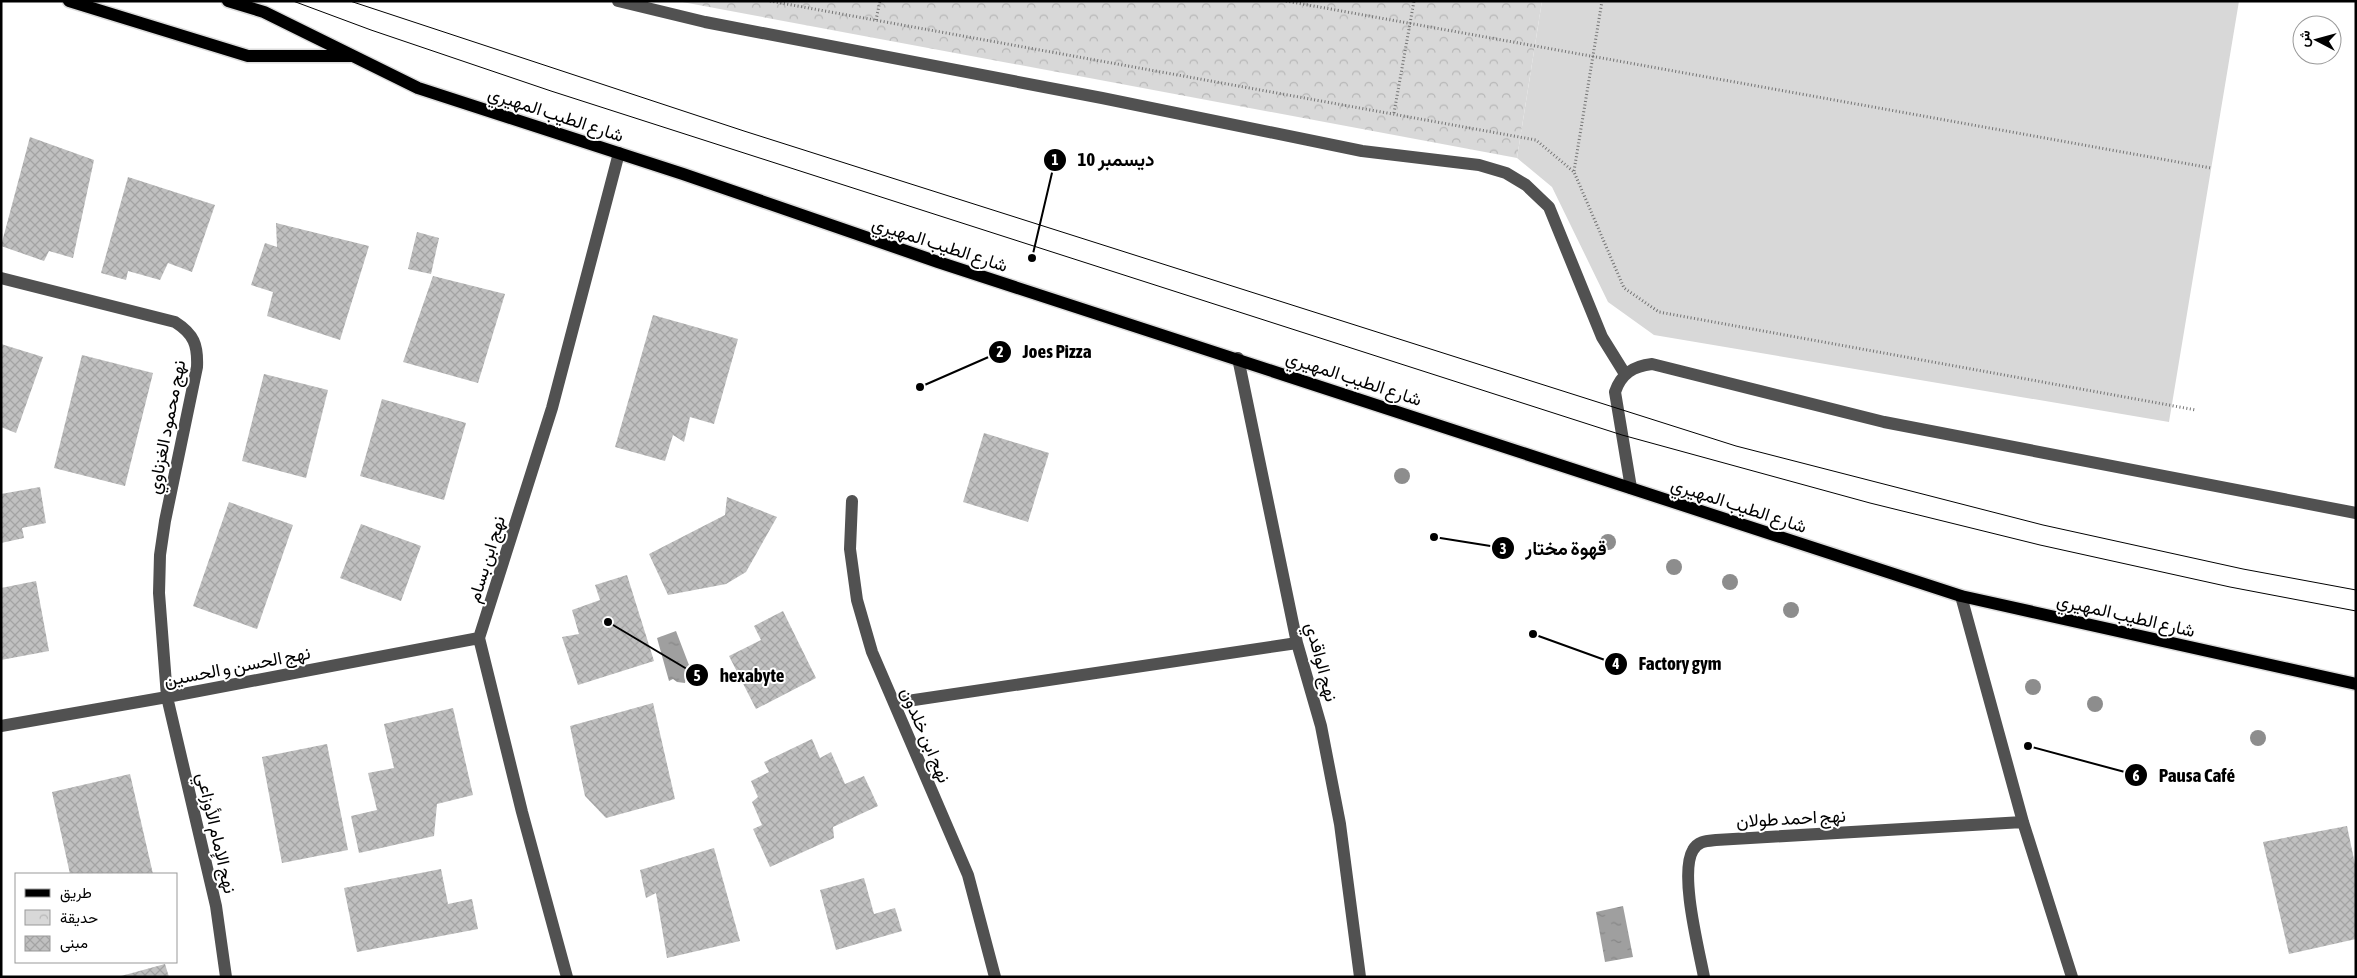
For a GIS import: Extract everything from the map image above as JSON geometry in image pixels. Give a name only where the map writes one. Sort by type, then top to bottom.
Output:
[{"type":"main road","points":[[69,1],[248,56],[356,56]]},
{"type":"main road","name":"شارع الطيب المهيري","points":[[228,1],[264,12],[418,88],[619,153],[938,262],[1238,358],[1961,596],[2356,684]]},
{"type":"street","points":[[618,1],[705,22],[1102,98],[1362,151],[1479,165],[1506,173],[1526,185],[1550,207],[1602,337],[1625,374]]},
{"type":"street","name":"نهج ابن بسام","points":[[480,638],[552,408],[619,153]]},
{"type":"street","name":"نهج محمود الغزناوي","points":[[1,278],[175,322],[188,330],[194,339],[197,350],[197,367],[160,555],[160,593],[167,697]]},
{"type":"street","name":"نهج الواقدي","points":[[1238,358],[1297,643],[1321,726],[1340,824],[1360,977]]},
{"type":"street","points":[[1630,488],[1615,392],[1619,380],[1625,374],[1640,365],[1652,364],[1884,422],[2356,513]]},
{"type":"street","name":"نهج ابن خلدون","points":[[852,501],[850,549],[857,600],[872,652],[968,875],[995,977]]},
{"type":"street","points":[[1961,596],[2023,822],[2072,977]]},
{"type":"street","points":[[480,638],[522,812],[567,977]]},
{"type":"street","name":"نهج الحسن و الحسين","points":[[1,726],[480,638]]},
{"type":"street","points":[[894,703],[1297,643]]},
{"type":"street","name":"نهج الإمام الأوزاعي","points":[[167,697],[216,906],[226,977]]},
{"type":"street","name":"نهج احمد طولان","points":[[1704,977],[1688,891],[1688,866],[1692,851],[1699,843],[1716,840],[2023,822]]},
{"type":"path","points":[[770,1],[1536,140],[1574,172],[1624,288],[1659,312],[2196,410]]},
{"type":"path","points":[[876,20],[880,1]]},
{"type":"path","points":[[1286,1],[2211,168]]},
{"type":"path","points":[[1394,113],[1414,1]]},
{"type":"path","points":[[1574,172],[1602,1]]},
{"type":"green space","points":[[677,1],[1542,1],[1517,158]]},
{"type":"green space","points":[[1542,1],[2239,1],[2169,422],[1654,335],[1608,302],[1552,187],[1517,158]]},
{"type":"water","points":[[676,631],[692,673],[686,677],[685,683],[677,682],[673,679],[669,681],[657,638]]},
{"type":"water","points":[[1623,906],[1633,957],[1605,962],[1596,912]]},
{"type":"building","points":[[30,137],[94,160],[73,258],[49,251],[44,261],[1,246]]},
{"type":"building","points":[[128,177],[215,205],[192,272],[168,263],[160,280],[128,271],[126,280],[101,273]]},
{"type":"building","points":[[276,223],[369,246],[340,340],[267,316],[273,292],[251,285],[265,243],[277,247]]},
{"type":"building","points":[[417,232],[439,238],[431,274],[408,269]]},
{"type":"building","points":[[433,276],[505,294],[478,383],[403,362]]},
{"type":"building","points":[[653,315],[738,339],[714,424],[690,417],[684,442],[673,435],[665,461],[615,447]]},
{"type":"building","points":[[1,344],[43,357],[16,433],[1,427]]},
{"type":"building","points":[[82,355],[153,373],[125,486],[54,468]]},
{"type":"building","points":[[264,374],[328,390],[306,478],[242,461]]},
{"type":"building","points":[[382,399],[466,423],[444,500],[360,476]]},
{"type":"building","points":[[984,433],[1049,453],[1028,522],[963,502]]},
{"type":"building","points":[[40,487],[46,523],[22,528],[24,538],[1,543],[1,494]]},
{"type":"building","points":[[727,497],[777,517],[746,572],[726,584],[668,595],[649,554],[725,515]]},
{"type":"building","points":[[229,502],[293,525],[257,629],[193,606]]},
{"type":"building","points":[[361,524],[421,546],[401,601],[340,578]]},
{"type":"building","points":[[627,575],[654,661],[578,685],[562,637],[579,634],[572,610],[600,600],[595,585]]},
{"type":"building","points":[[36,581],[49,651],[1,660],[1,588]]},
{"type":"building","points":[[783,611],[816,678],[756,709],[729,656],[761,640],[754,626]]},
{"type":"building","points":[[653,703],[675,799],[606,818],[585,796],[570,726]]},
{"type":"building","points":[[453,708],[473,795],[437,804],[434,836],[359,853],[351,816],[377,810],[368,773],[394,768],[384,724]]},
{"type":"building","points":[[812,739],[820,758],[831,752],[845,784],[864,776],[878,806],[833,827],[834,838],[770,867],[753,829],[762,825],[752,802],[758,797],[751,781],[769,772],[764,762]]},
{"type":"building","points":[[327,744],[348,850],[282,863],[262,757]]},
{"type":"building","points":[[130,774],[153,873],[70,873],[52,792]]},
{"type":"building","points":[[2347,826],[2356,869],[2356,939],[2289,954],[2263,842]]},
{"type":"building","points":[[714,848],[740,941],[667,958],[656,893],[646,898],[640,870]]},
{"type":"building","points":[[441,869],[448,904],[472,899],[478,929],[357,952],[344,888]]},
{"type":"building","points":[[864,878],[874,914],[895,908],[902,931],[836,950],[820,890]]},
{"type":"building","points":[[165,964],[169,977],[121,977],[121,976]]},
{"type":"tram line","points":[[293,1],[371,30],[551,91],[1622,435],[1870,503],[2040,545],[2230,587],[2356,611]]},
{"type":"tram line","points":[[350,1],[744,131],[1736,446],[2043,525],[2243,569],[2356,590]]},
{"type":"place","name":"10 ديسمبر","points":[[1032,258]]},
{"type":"place","name":"Joes Pizza","points":[[920,387]]},
{"type":"place","name":"قهوة مختار","points":[[1434,537]]},
{"type":"place","name":"hexabyte","points":[[608,622]]},
{"type":"place","name":"Factory gym","points":[[1533,634]]},
{"type":"place","name":"Pausa Café","points":[[2028,746]]}]
